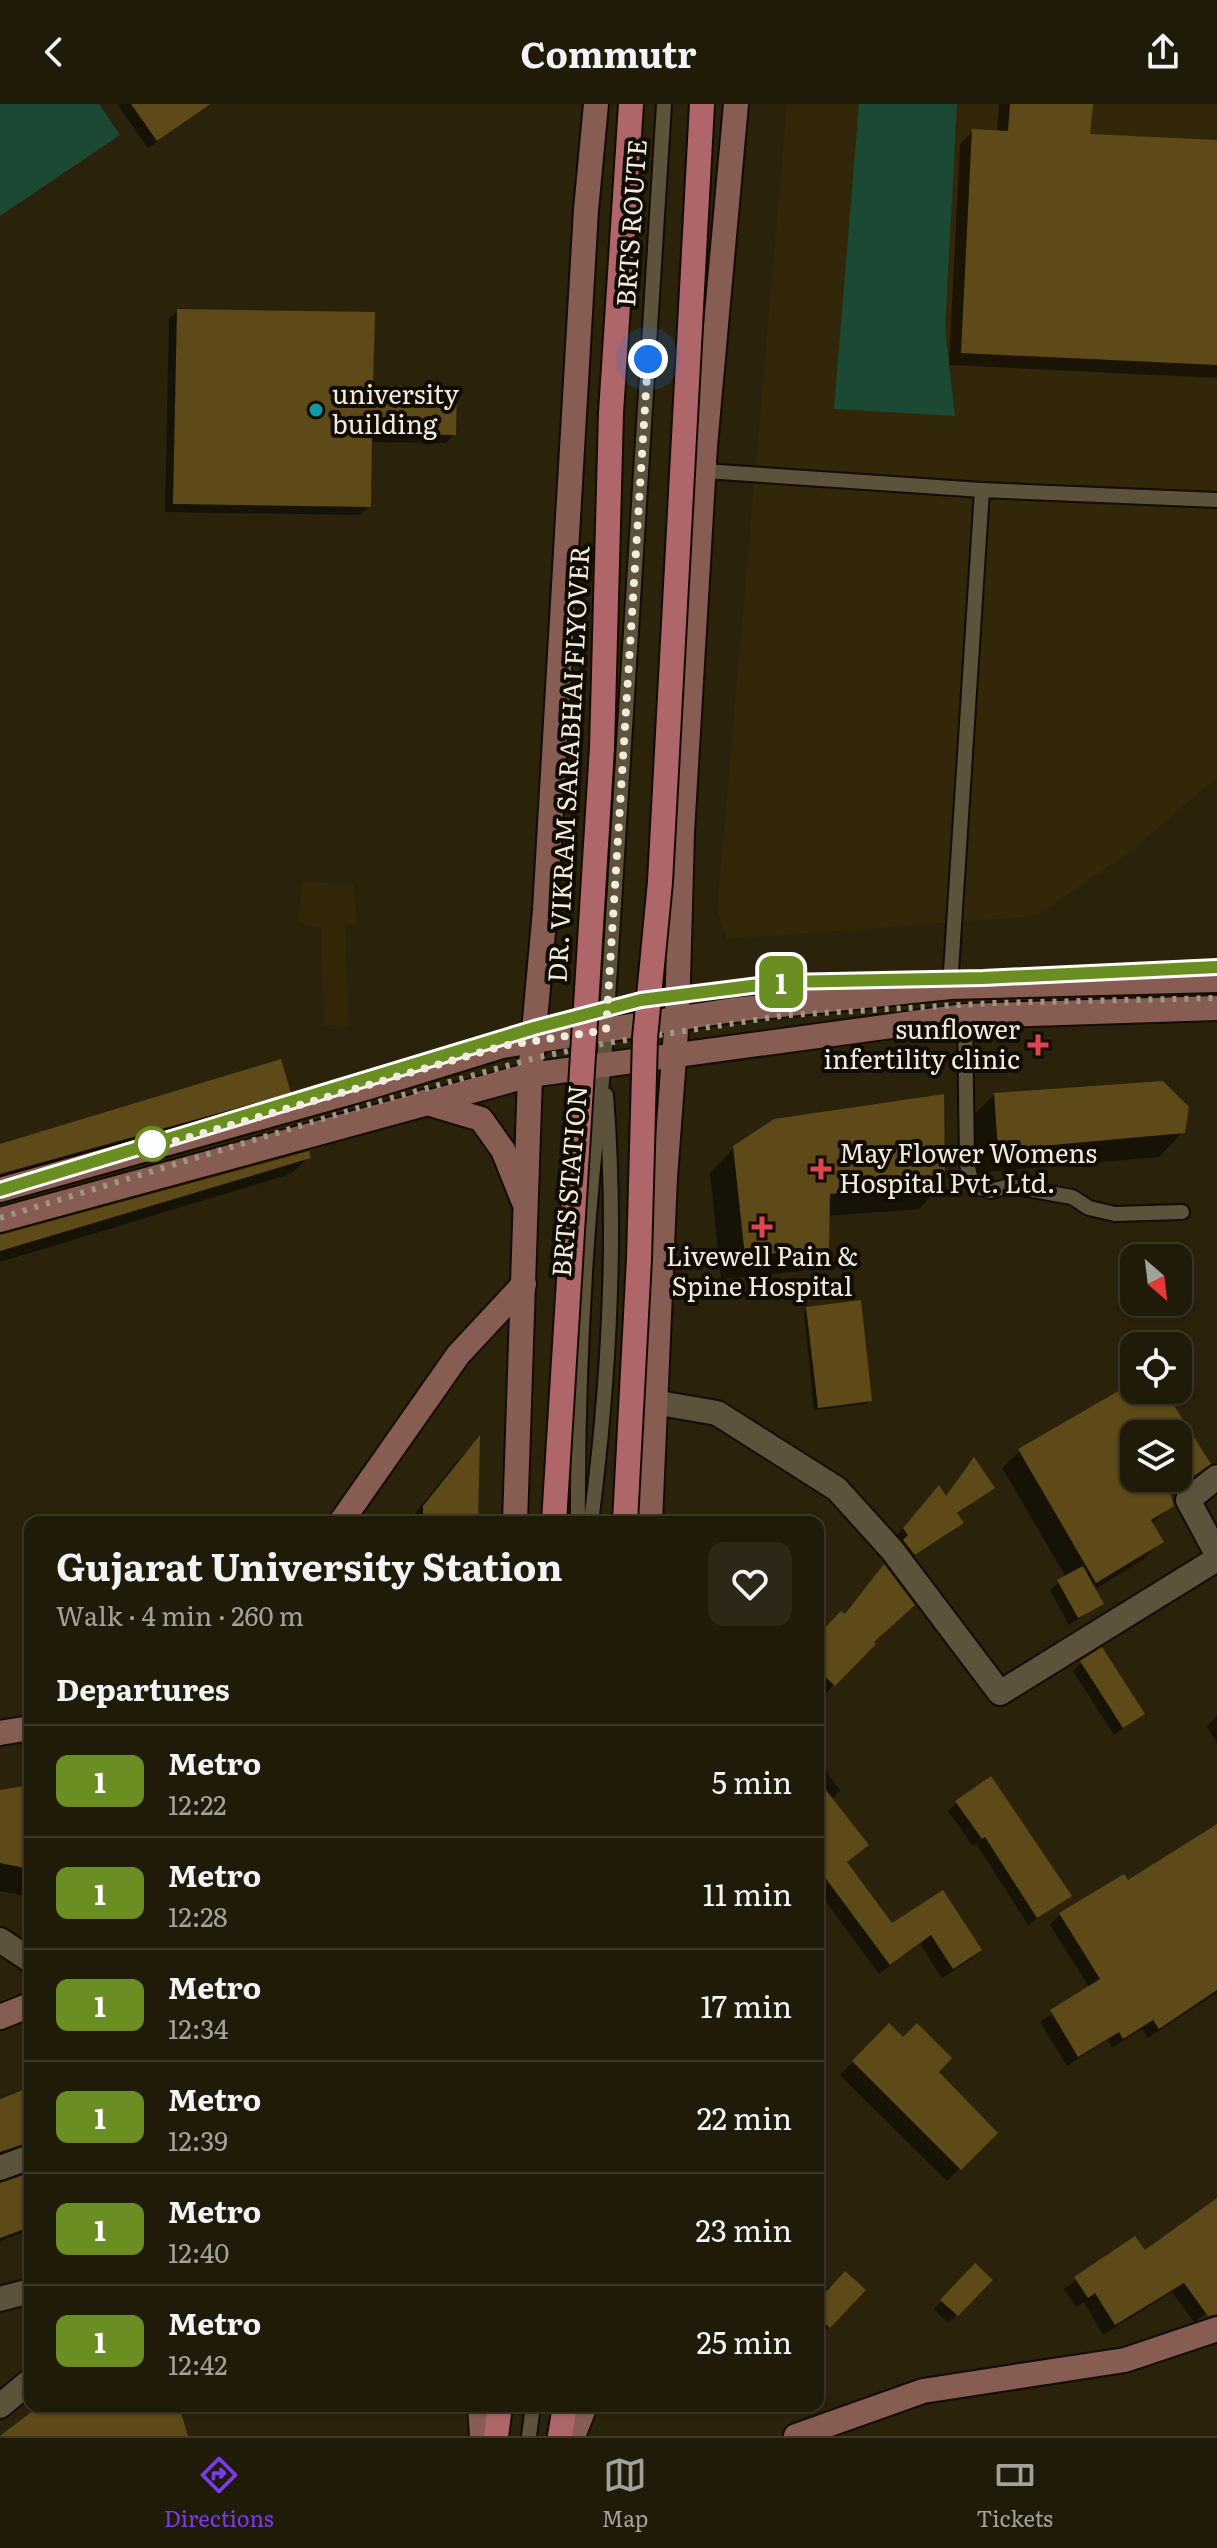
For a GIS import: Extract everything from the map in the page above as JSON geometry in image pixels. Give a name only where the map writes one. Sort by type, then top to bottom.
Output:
[{"type":"main road","name":"DR. VIKRAM SARABHAI FLYOVER","points":[[554,1516],[602,748],[611,413],[631,104]]},
{"type":"main road","points":[[625,1516],[639,1259],[645,1038],[660,882],[702,104]]},
{"type":"main road","points":[[496,2436],[499,2412]]},
{"type":"main road","points":[[560,2436],[564,2412]]},
{"type":"street","points":[[515,1516],[530,1075],[546,895],[586,210],[596,104]]},
{"type":"street","points":[[650,1516],[677,1018],[682,832],[704,471],[736,104]]},
{"type":"street","points":[[0,1190],[366,1088],[502,1046],[677,1018],[950,987],[1217,980]]},
{"type":"street","points":[[0,1220],[530,1075],[965,1016],[1217,1008]]},
{"type":"street","points":[[423,1102],[481,1119],[503,1150],[527,1209]]},
{"type":"street","points":[[345,1516],[458,1355],[524,1284]]},
{"type":"street","points":[[654,1402],[717,1413],[837,1489],[892,1550],[1000,1693],[1217,1556],[1188,1500],[1217,1477]]},
{"type":"street","points":[[0,1733],[24,1729]]},
{"type":"street","points":[[0,1940],[24,1956]]},
{"type":"street","points":[[0,2017],[24,2007]]},
{"type":"street","points":[[0,2168],[24,2159]]},
{"type":"street","points":[[0,2299],[24,2293]]},
{"type":"street","points":[[796,2436],[923,2391],[1125,2360],[1217,2329]]},
{"type":"street","points":[[0,2406],[24,2386]]},
{"type":"street","points":[[480,2412],[482,2436]]},
{"type":"street","points":[[573,2436],[583,2412]]},
{"type":"lane","name":"BRTS ROUTE","points":[[604,1063],[664,104]]},
{"type":"lane","points":[[704,471],[982,490],[1217,500]]},
{"type":"lane","points":[[950,987],[982,490]]},
{"type":"lane","points":[[965,1016],[967,1164],[971,1180],[980,1188],[990,1191],[1009,1186],[1072,1197],[1089,1208],[1115,1214],[1182,1212]]},
{"type":"lane","name":"BRTS STATION","points":[[578,1516],[578,1432],[592,1165],[604,1063]]},
{"type":"lane","name":"BRTS STATION","points":[[592,1516],[602,1434],[611,1183],[604,1063]]},
{"type":"lane","points":[[529,2436],[532,2412]]},
{"type":"shaded area","points":[[787,104],[1217,104],[1217,777],[1135,848],[1036,916],[727,939],[717,910]]},
{"type":"shaded area","points":[[302,882],[354,884],[357,925],[345,924],[349,1026],[324,1025],[321,929],[298,922]]},
{"type":"green space","points":[[0,104],[99,104],[120,135],[0,216]]},
{"type":"green space","points":[[859,104],[957,104],[945,330],[955,416],[834,409]]},
{"type":"building","points":[[131,104],[211,104],[157,141]]},
{"type":"building","points":[[1010,104],[1093,104],[1090,134],[1217,140],[1217,365],[961,353],[972,129],[1008,131]]},
{"type":"building","name":"university building","points":[[177,309],[375,312],[373,386],[457,387],[456,435],[372,434],[371,507],[173,504]]},
{"type":"building","points":[[281,1059],[291,1093],[0,1174],[0,1144]]},
{"type":"building","points":[[1163,1081],[1189,1107],[1185,1133],[998,1150],[994,1093]]},
{"type":"building","points":[[944,1094],[945,1185],[830,1194],[829,1248],[745,1256],[733,1146],[774,1119]]},
{"type":"building","points":[[309,1151],[311,1158],[0,1251],[0,1235]]},
{"type":"building","points":[[861,1300],[872,1401],[818,1408],[806,1307]]},
{"type":"building","points":[[1120,1390],[1120,1404],[1173,1404],[1183,1420],[1120,1420],[1120,1492],[1170,1492],[1174,1506],[1151,1520],[1164,1542],[1096,1583],[1018,1449]]},
{"type":"building","points":[[1192,1434],[1211,1464],[1192,1477]]},
{"type":"building","points":[[480,1435],[478,1516],[423,1516],[423,1506]]},
{"type":"building","points":[[974,1457],[995,1488],[957,1513],[964,1523],[915,1555],[903,1540],[908,1535],[903,1528],[939,1485],[946,1496]]},
{"type":"building","points":[[884,1564],[915,1605],[874,1642],[876,1644],[835,1686],[824,1676],[824,1629],[841,1611],[845,1614]]},
{"type":"building","points":[[1083,1566],[1104,1604],[1078,1618],[1057,1580]]},
{"type":"building","points":[[1102,1647],[1145,1714],[1123,1728],[1080,1661]]},
{"type":"building","points":[[991,1776],[1072,1896],[1037,1918],[985,1837],[982,1839],[955,1801]]},
{"type":"building","points":[[24,1786],[24,1868],[0,1863],[0,1790]]},
{"type":"building","points":[[824,1788],[869,1845],[847,1862],[892,1923],[943,1890],[982,1950],[953,1969],[931,1935],[890,1965],[824,1876]]},
{"type":"building","points":[[1217,1824],[1217,1990],[1159,2029],[1153,2020],[1123,2039],[1119,2032],[1078,2057],[1050,2010],[1100,1979],[1059,1913],[1124,1874],[1128,1880]]},
{"type":"building","points":[[889,2023],[903,2037],[917,2023],[952,2058],[939,2072],[998,2133],[961,2170],[852,2061]]},
{"type":"building","points":[[24,2089],[24,2144],[0,2152],[0,2099]]},
{"type":"building","points":[[24,2175],[24,2229],[0,2238],[0,2183]]},
{"type":"building","points":[[1217,2198],[1217,2314],[1208,2316],[1184,2283],[1115,2325],[1095,2293],[1088,2298],[1074,2277],[1135,2236],[1145,2250]]},
{"type":"building","points":[[975,2263],[993,2280],[958,2316],[940,2300]]},
{"type":"building","points":[[845,2271],[866,2290],[830,2328],[824,2322],[824,2294]]},
{"type":"building","points":[[31,2412],[181,2412],[188,2436],[0,2436]]},
{"type":"railway","points":[[0,1190],[534,1028],[641,1000],[783,982],[983,978],[1217,966]]},
{"type":"railway","points":[[0,1218],[381,1101],[539,1057],[607,1043],[787,1015],[993,1003],[1217,998]]},
{"type":"metro line","name":"1","points":[[0,1190],[534,1028],[641,1000],[783,982],[983,978],[1217,967]]},
{"type":"place","name":"university building","points":[[316,410]]},
{"type":"place","name":"sunflower infertility clinic","points":[[1038,1045]]},
{"type":"place","name":"May Flower Womens Hospital Pvt. Ltd.","points":[[821,1169]]},
{"type":"place","name":"Livewell Pain & Spine Hospital","points":[[762,1227]]},
{"type":"route","points":[[152,1144],[152,1148],[502,1046],[606,1030],[648,359]]}]
